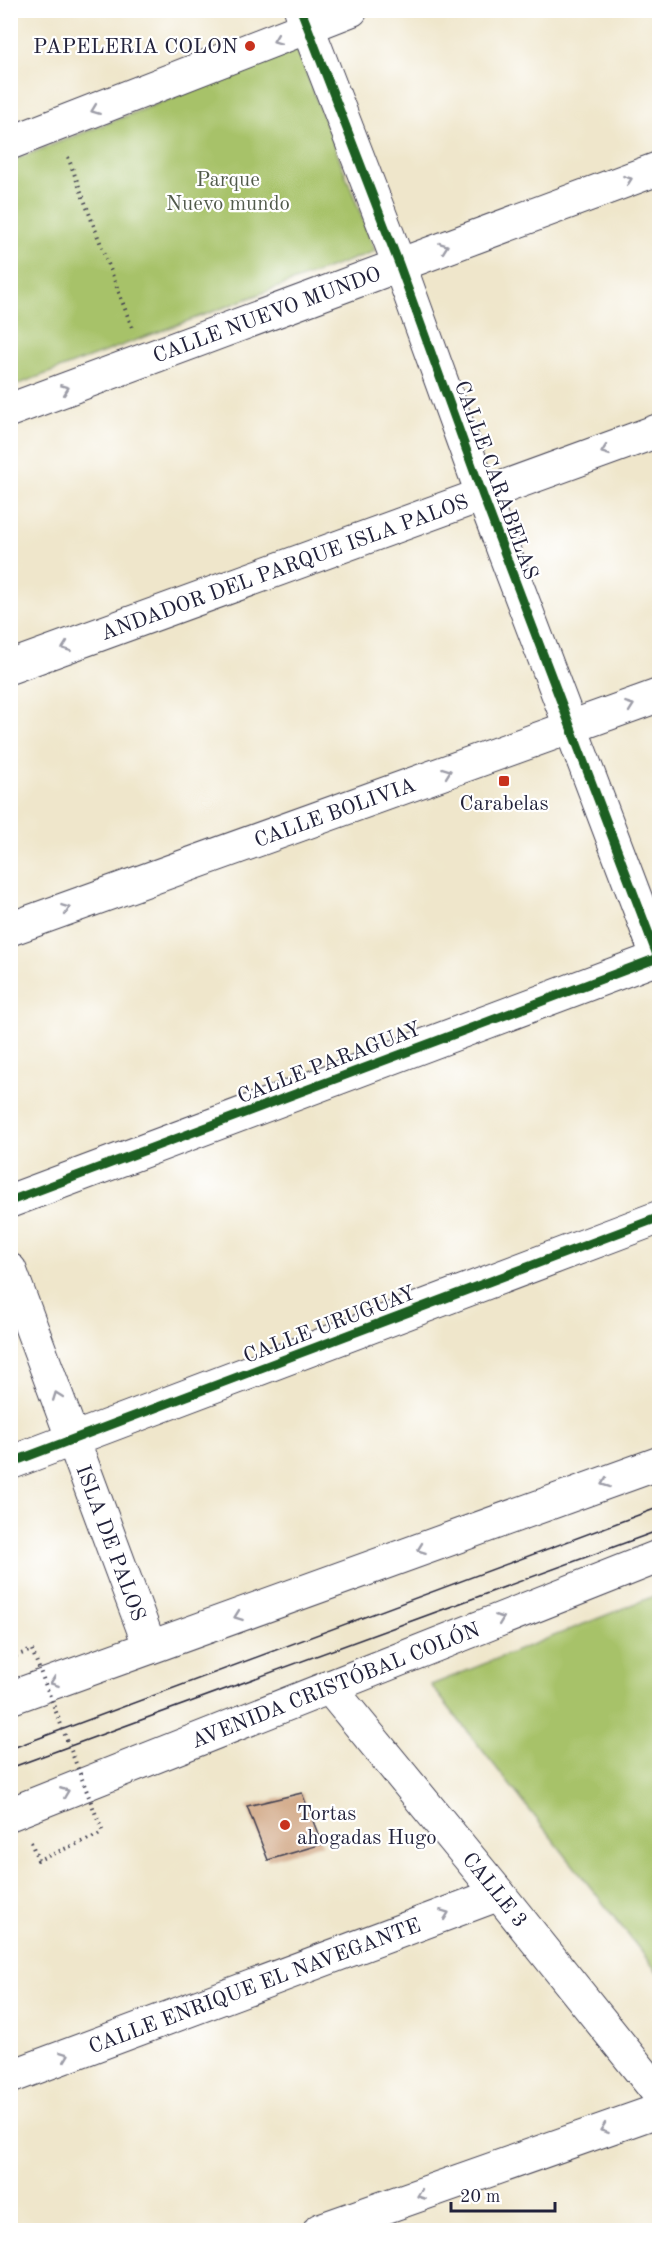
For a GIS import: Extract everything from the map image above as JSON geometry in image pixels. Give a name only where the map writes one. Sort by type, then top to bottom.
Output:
[{"type":"street","points":[[10,143],[56,126],[304,19],[351,10]]},
{"type":"street","name":"CALLE CARABELAS","points":[[304,19],[399,264],[483,496],[659,959]]},
{"type":"street","name":"CALLE NUEVO MUNDO","points":[[10,410],[660,168]]},
{"type":"street","name":"ANDADOR DEL PARQUE ISLA PALOS","points":[[10,667],[660,430]]},
{"type":"street","name":"CALLE BOLIVIA","points":[[10,929],[660,695]]},
{"type":"street","name":"CALLE PARAGUAY","points":[[10,1201],[659,959]]},
{"type":"street","name":"CALLE URUGUAY","points":[[10,1464],[660,1216]]},
{"type":"street","name":"ISLA DE PALOS","points":[[10,1270],[150,1647]]},
{"type":"street","points":[[10,1698],[660,1463]]},
{"type":"street","name":"AVENIDA CRISTÓBAL COLÓN","points":[[10,1814],[660,1556]]},
{"type":"street","name":"CALLE 3","points":[[329,1686],[499,1893],[660,2095]]},
{"type":"street","name":"CALLE ENRIQUE EL NAVEGANTE","points":[[10,2077],[499,1893]]},
{"type":"street","points":[[320,2230],[389,2220],[660,2110]]},
{"type":"path","points":[[56,126],[144,360]]},
{"type":"path","points":[[10,1658],[32,1650],[103,1833],[38,1860]]},
{"type":"green space","name":"Parque Nuevo mundo","points":[[297,49],[375,251],[11,387],[11,161]]},
{"type":"green space","points":[[659,1594],[659,1974],[431,1685]]},
{"type":"building","name":"Tortas ahogadas Hugo","points":[[302,1793],[322,1844],[268,1860],[247,1806]]},
{"type":"tram line","points":[[10,1749],[660,1507]]},
{"type":"tram line","points":[[10,1768],[660,1530]]},
{"type":"cycle path","points":[[301,10],[399,264],[483,496],[660,963]]},
{"type":"cycle path","points":[[10,1201],[660,957]]},
{"type":"cycle path","points":[[10,1463],[660,1217]]},
{"type":"place","name":"PAPELERIA COLON","points":[[250,46]]},
{"type":"place","name":"Carabelas","points":[[504,781]]},
{"type":"place","name":"Tortas ahogadas Hugo","points":[[285,1825]]}]
